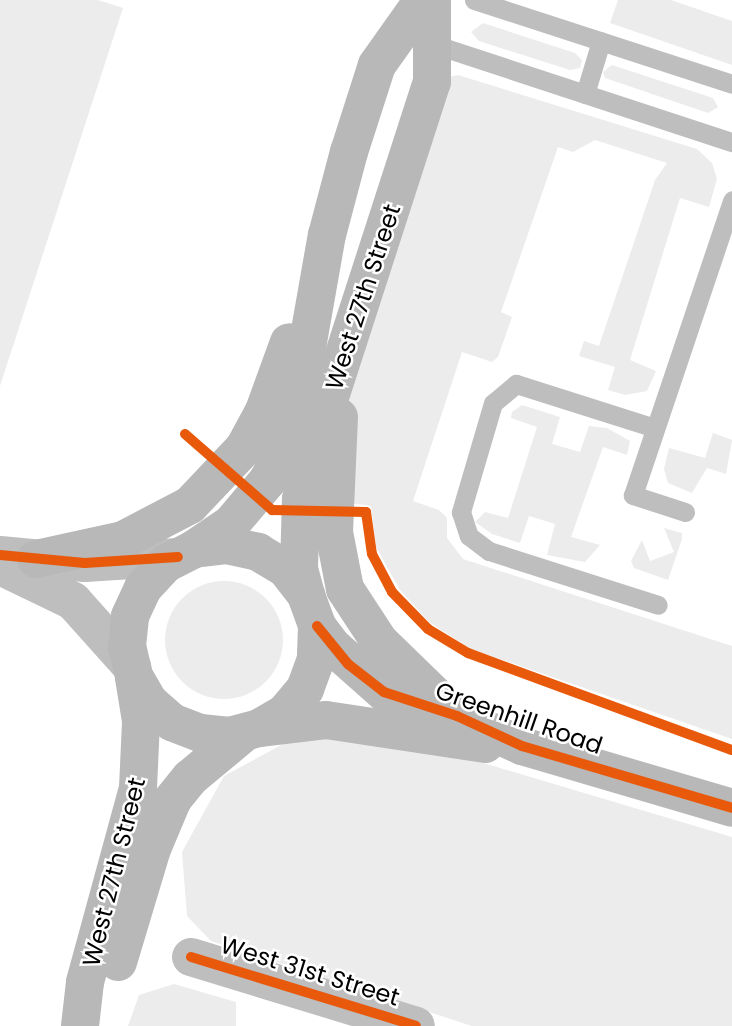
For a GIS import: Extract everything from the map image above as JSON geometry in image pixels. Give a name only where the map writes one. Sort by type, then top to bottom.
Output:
[{"type":"main road","name":"West 27th Street","points":[[311,610],[299,569],[301,499],[432,82],[416,38],[423,0]]},
{"type":"main road","name":"West 27th Street","points":[[186,553],[231,524],[268,480],[281,456],[296,410],[327,234],[377,65],[416,38],[432,0]]},
{"type":"main road","points":[[12,560],[92,548],[155,525],[190,505],[226,470],[264,411],[327,234]]},
{"type":"main road","points":[[342,362],[334,532],[345,589],[379,642],[457,716]]},
{"type":"main road","points":[[226,545],[258,552],[286,569],[311,610],[316,659],[305,689],[285,713],[252,731],[200,733],[172,722],[149,702],[133,671],[127,646],[130,616],[143,588],[165,564],[186,553],[226,545]]},
{"type":"main road","name":"Greenhill Road","points":[[311,610],[348,664],[384,692],[457,716],[522,746],[732,808]]},
{"type":"main road","name":"West 27th Street","points":[[80,1026],[85,982],[138,788],[141,720],[133,671]]},
{"type":"main road","name":"Greenhill Road","points":[[252,731],[326,720],[454,742],[522,746]]},
{"type":"main road","name":"West 27th Street","points":[[94,1026],[167,811],[190,778],[252,731]]},
{"type":"street","points":[[12,560],[85,563],[186,553]]},
{"type":"street","points":[[12,560],[73,601],[133,671]]},
{"type":"street","name":"West 31st Street","points":[[191,957],[416,1026]]},
{"type":"lane","points":[[474,0],[732,84]]},
{"type":"lane","points":[[416,38],[732,142]]},
{"type":"lane","points":[[585,94],[601,41]]},
{"type":"lane","points":[[685,512],[633,495],[732,200]]},
{"type":"lane","points":[[656,428],[516,384],[493,403],[461,512],[469,536],[489,551],[658,605]]},
{"type":"shaded area","points":[[0,0],[98,0],[123,8],[0,386]]},
{"type":"shaded area","points":[[618,0],[671,0],[732,21],[732,65],[610,23]]},
{"type":"shaded area","points":[[483,23],[575,53],[582,60],[580,68],[570,70],[479,41],[471,32]]},
{"type":"shaded area","points":[[612,65],[713,98],[718,107],[708,113],[605,78],[603,72]]},
{"type":"shaded area","points":[[458,75],[697,149],[712,163],[717,179],[709,207],[680,198],[630,360],[656,371],[647,391],[625,395],[608,390],[615,367],[579,356],[584,341],[599,346],[655,180],[667,163],[595,140],[573,152],[558,147],[501,312],[512,317],[498,357],[492,362],[462,352],[413,501],[439,510],[447,518],[447,538],[463,559],[732,646],[732,739],[471,649],[429,622],[400,590],[376,547],[371,506],[310,497],[445,78]]},
{"type":"shaded area","points":[[522,405],[560,417],[552,444],[580,452],[589,426],[607,428],[630,441],[627,455],[603,447],[571,537],[600,545],[585,562],[547,555],[555,524],[529,516],[520,543],[492,534],[475,522],[485,512],[508,518],[537,427],[511,418],[512,412]]},
{"type":"shaded area","points":[[713,433],[732,440],[726,474],[707,468],[692,493],[668,483],[664,469],[669,448],[705,458]]},
{"type":"shaded area","points":[[664,528],[682,533],[668,580],[634,568],[631,561],[642,540],[650,561],[674,552]]},
{"type":"shaded area","points":[[224,581],[247,585],[266,598],[279,617],[283,640],[279,663],[266,682],[247,695],[224,699],[201,695],[182,682],[169,663],[165,640],[169,617],[182,598],[201,585]]},
{"type":"shaded area","points":[[309,730],[470,759],[732,837],[732,1026],[472,1026],[211,941],[187,916],[182,852],[224,776]]},
{"type":"shaded area","points":[[174,984],[236,1002],[236,1026],[128,1026],[139,995]]},
{"type":"cycle path","points":[[185,434],[272,510],[366,512],[372,554],[392,592],[428,629],[468,653],[732,750]]},
{"type":"cycle path","points":[[0,555],[85,563],[178,557]]},
{"type":"cycle path","points":[[317,626],[348,664],[384,692],[457,716],[522,746],[732,808]]},
{"type":"cycle path","points":[[191,957],[416,1026]]}]
